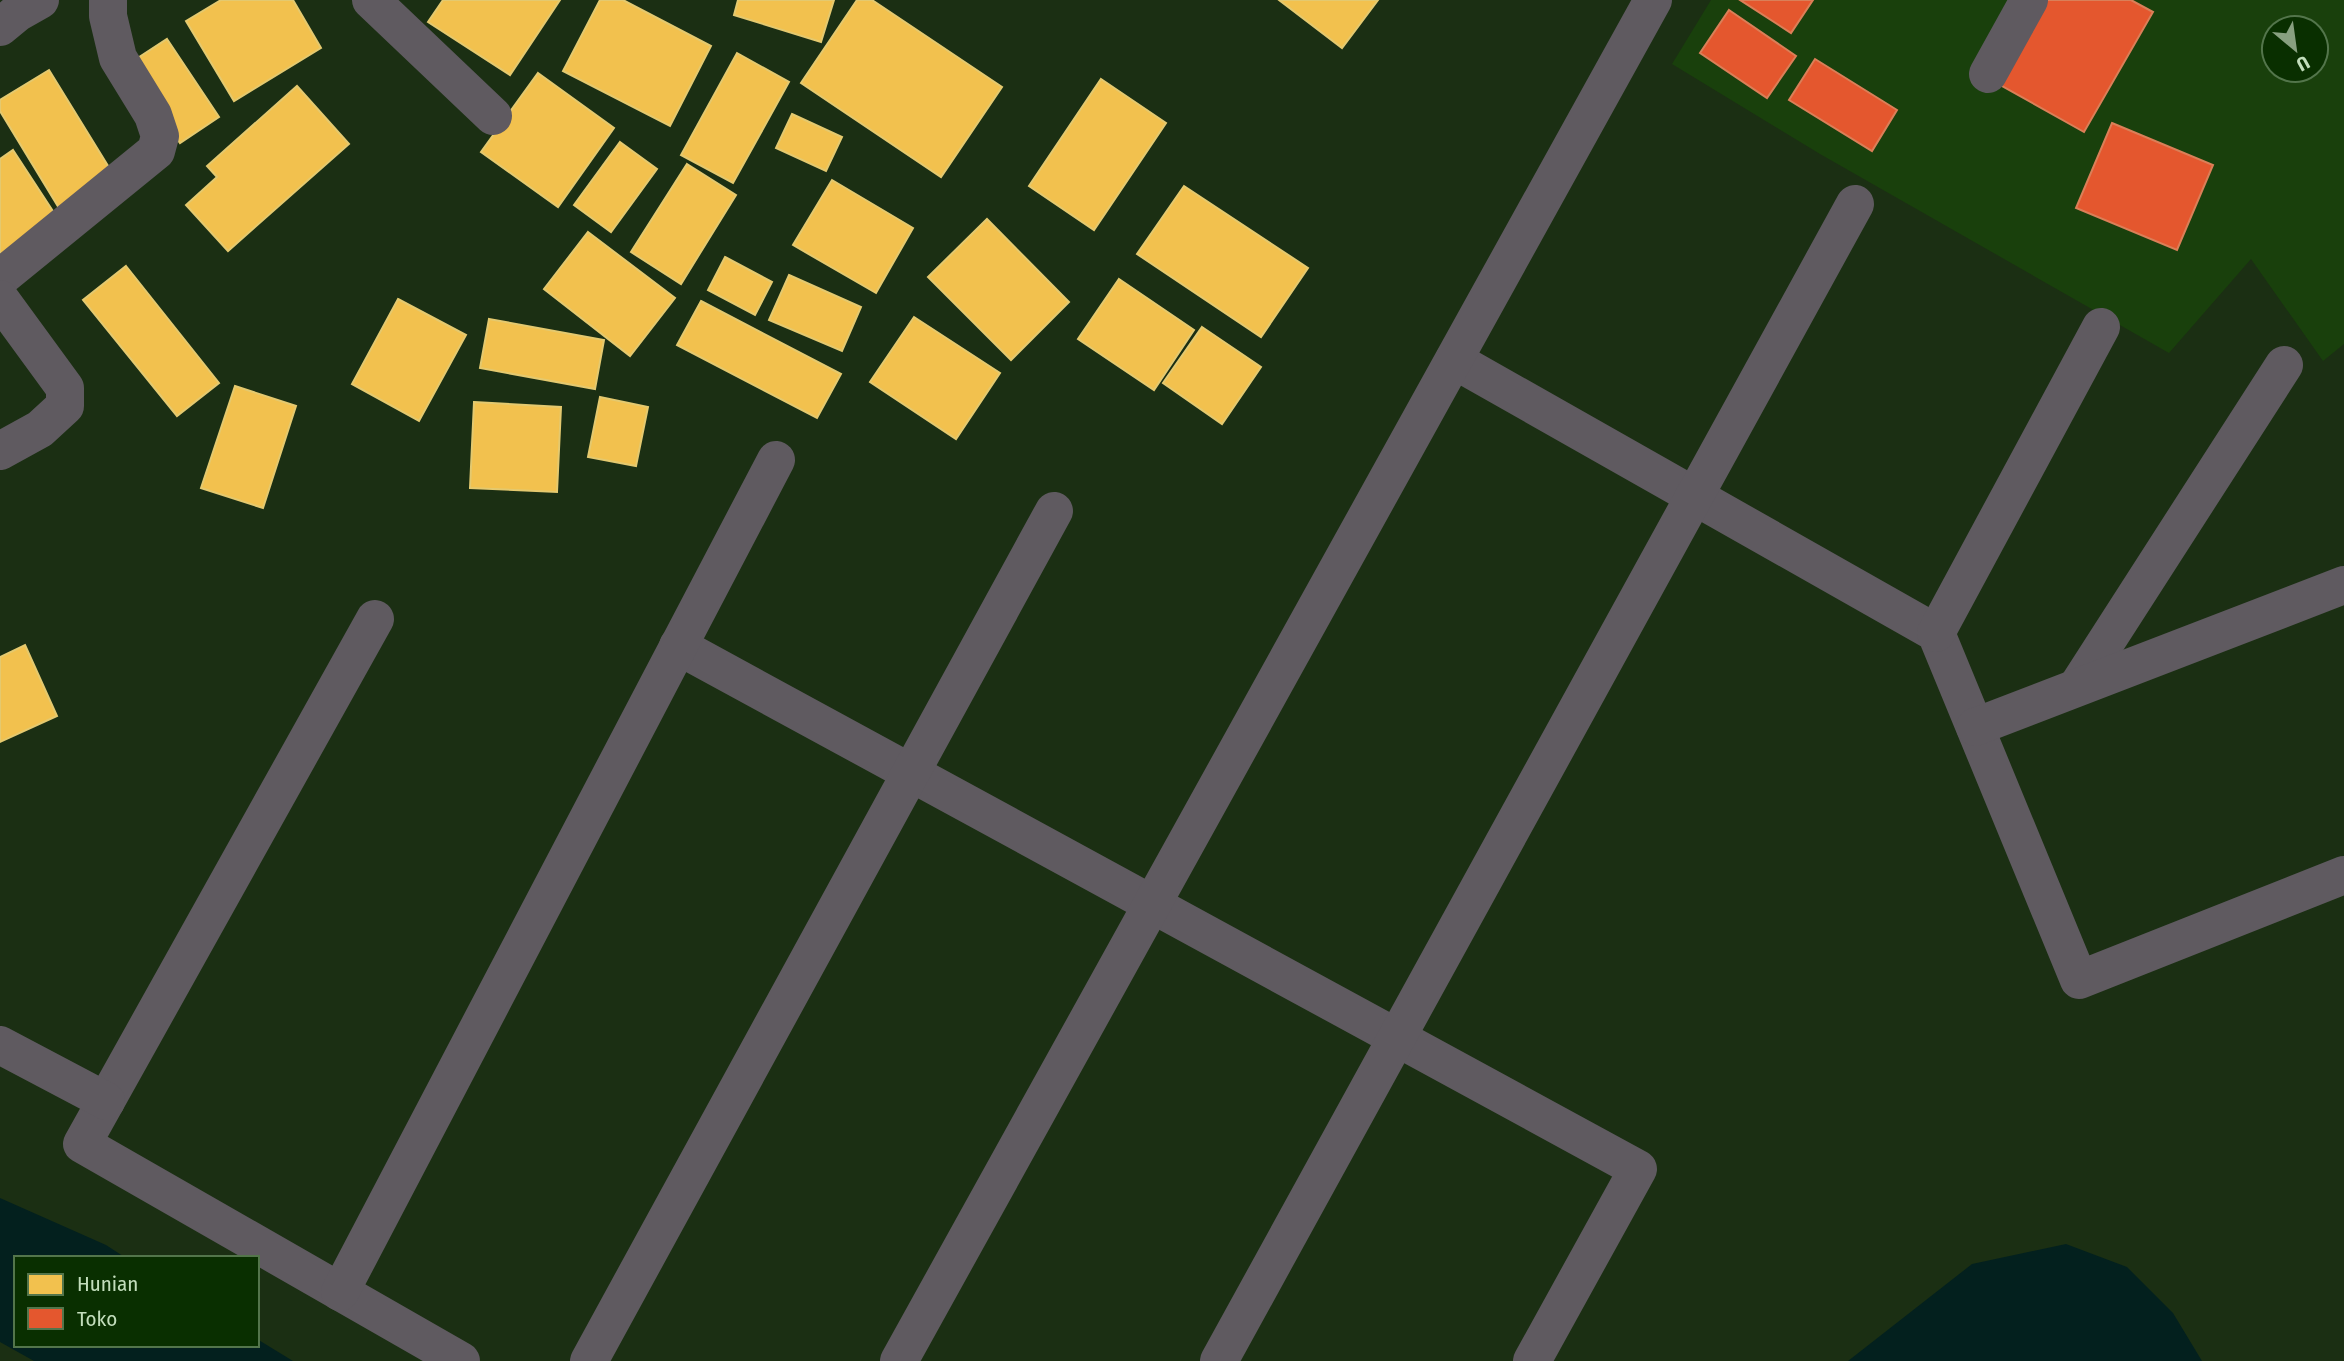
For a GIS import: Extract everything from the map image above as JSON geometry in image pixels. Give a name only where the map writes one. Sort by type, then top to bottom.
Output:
[{"type":"street","points":[[0,27],[40,0]]},
{"type":"street","points":[[0,278],[156,151],[160,136],[153,115],[118,58],[108,16],[108,0]]},
{"type":"street","points":[[371,0],[493,116]]},
{"type":"street","points":[[899,1361],[1653,0]]},
{"type":"street","points":[[1988,74],[2029,0]]},
{"type":"street","points":[[1219,1361],[1855,204]]},
{"type":"street","points":[[0,299],[65,388],[65,406],[40,429],[0,451]]},
{"type":"street","points":[[1936,633],[2101,327]]},
{"type":"street","points":[[1454,360],[1936,633],[2080,980],[2344,875]]},
{"type":"street","points":[[2077,687],[2284,365]]},
{"type":"street","points":[[340,1292],[776,460]]},
{"type":"street","points":[[589,1361],[1054,511]]},
{"type":"street","points":[[1975,727],[2344,585]]},
{"type":"street","points":[[375,619],[82,1144],[461,1361]]},
{"type":"street","points":[[678,646],[1638,1169],[1532,1361]]},
{"type":"street","points":[[0,1045],[106,1101]]},
{"type":"shaded area","points":[[1711,0],[2344,0],[2344,344],[2323,361],[2251,259],[2169,353],[1820,154],[1672,64]]},
{"type":"water","points":[[0,1198],[106,1245],[123,1256],[14,1256],[14,1347],[259,1347],[259,1340],[293,1361],[34,1361],[0,1342]]},
{"type":"water","points":[[2066,1244],[2127,1267],[2173,1313],[2202,1361],[1848,1361],[1972,1264]]},
{"type":"building: Hunian","points":[[221,0],[293,0],[321,48],[234,101],[186,21]]},
{"type":"building: Hunian","points":[[443,0],[560,0],[510,75],[428,22]]},
{"type":"building: Hunian","points":[[600,0],[623,0],[711,46],[670,126],[563,71]]},
{"type":"building: Hunian","points":[[738,0],[834,0],[821,42],[734,15]]},
{"type":"building: Hunian","points":[[857,0],[872,0],[1002,87],[941,177],[801,83]]},
{"type":"building: Hunian","points":[[1279,0],[1378,0],[1342,48]]},
{"type":"building: Hunian","points":[[167,39],[219,117],[180,143],[127,65]]},
{"type":"building: Hunian","points":[[737,53],[789,82],[733,183],[681,155]]},
{"type":"building: Hunian","points":[[49,70],[113,174],[59,208],[0,111],[0,100]]},
{"type":"building: Hunian","points":[[538,73],[614,128],[558,207],[481,152]]},
{"type":"building: Hunian","points":[[1101,79],[1166,123],[1094,230],[1029,186]]},
{"type":"building: Hunian","points":[[297,86],[349,144],[228,251],[186,205],[217,177],[207,166]]},
{"type":"building: Hunian","points":[[792,114],[842,137],[826,171],[776,148]]},
{"type":"building: Hunian","points":[[620,142],[657,169],[611,232],[574,205]]},
{"type":"building: Hunian","points":[[13,150],[60,222],[0,261],[0,159]]},
{"type":"building: Hunian","points":[[687,164],[736,195],[681,284],[631,252]]},
{"type":"building: Hunian","points":[[832,180],[913,228],[876,293],[793,245]]},
{"type":"building: Hunian","points":[[1184,186],[1308,268],[1261,337],[1137,254]]},
{"type":"building: Hunian","points":[[987,219],[1069,302],[1011,360],[928,277]]},
{"type":"building: Hunian","points":[[588,232],[675,298],[630,356],[544,289]]},
{"type":"building: Hunian","points":[[725,257],[772,282],[755,315],[708,290]]},
{"type":"building: Hunian","points":[[126,266],[219,383],[177,416],[83,300]]},
{"type":"building: Hunian","points":[[789,275],[861,307],[842,351],[769,320]]},
{"type":"building: Hunian","points":[[1119,279],[1194,330],[1154,390],[1078,339]]},
{"type":"building: Hunian","points":[[398,299],[466,335],[419,421],[352,384]]},
{"type":"building: Hunian","points":[[701,301],[841,374],[817,418],[677,345]]},
{"type":"building: Hunian","points":[[914,317],[1000,373],[956,439],[870,382]]},
{"type":"building: Hunian","points":[[489,319],[604,340],[595,389],[480,368]]},
{"type":"building: Hunian","points":[[1202,327],[1261,367],[1222,424],[1163,383]]},
{"type":"building: Hunian","points":[[235,386],[296,406],[263,508],[201,488]]},
{"type":"building: Hunian","points":[[600,397],[648,407],[636,466],[588,457]]},
{"type":"building: Hunian","points":[[474,402],[561,407],[557,492],[470,488]]},
{"type":"building: Hunian","points":[[25,645],[57,716],[0,742],[0,657]]},
{"type":"building: Toko","points":[[1740,0],[1813,0],[1791,33]]},
{"type":"building: Toko","points":[[2042,0],[2131,0],[2153,12],[2084,132],[1995,82]]},
{"type":"building: Toko","points":[[1729,10],[1796,56],[1767,98],[1700,53]]},
{"type":"building: Toko","points":[[1815,59],[1897,110],[1872,151],[1789,100]]},
{"type":"building: Toko","points":[[2112,123],[2213,165],[2177,250],[2076,208]]}]
